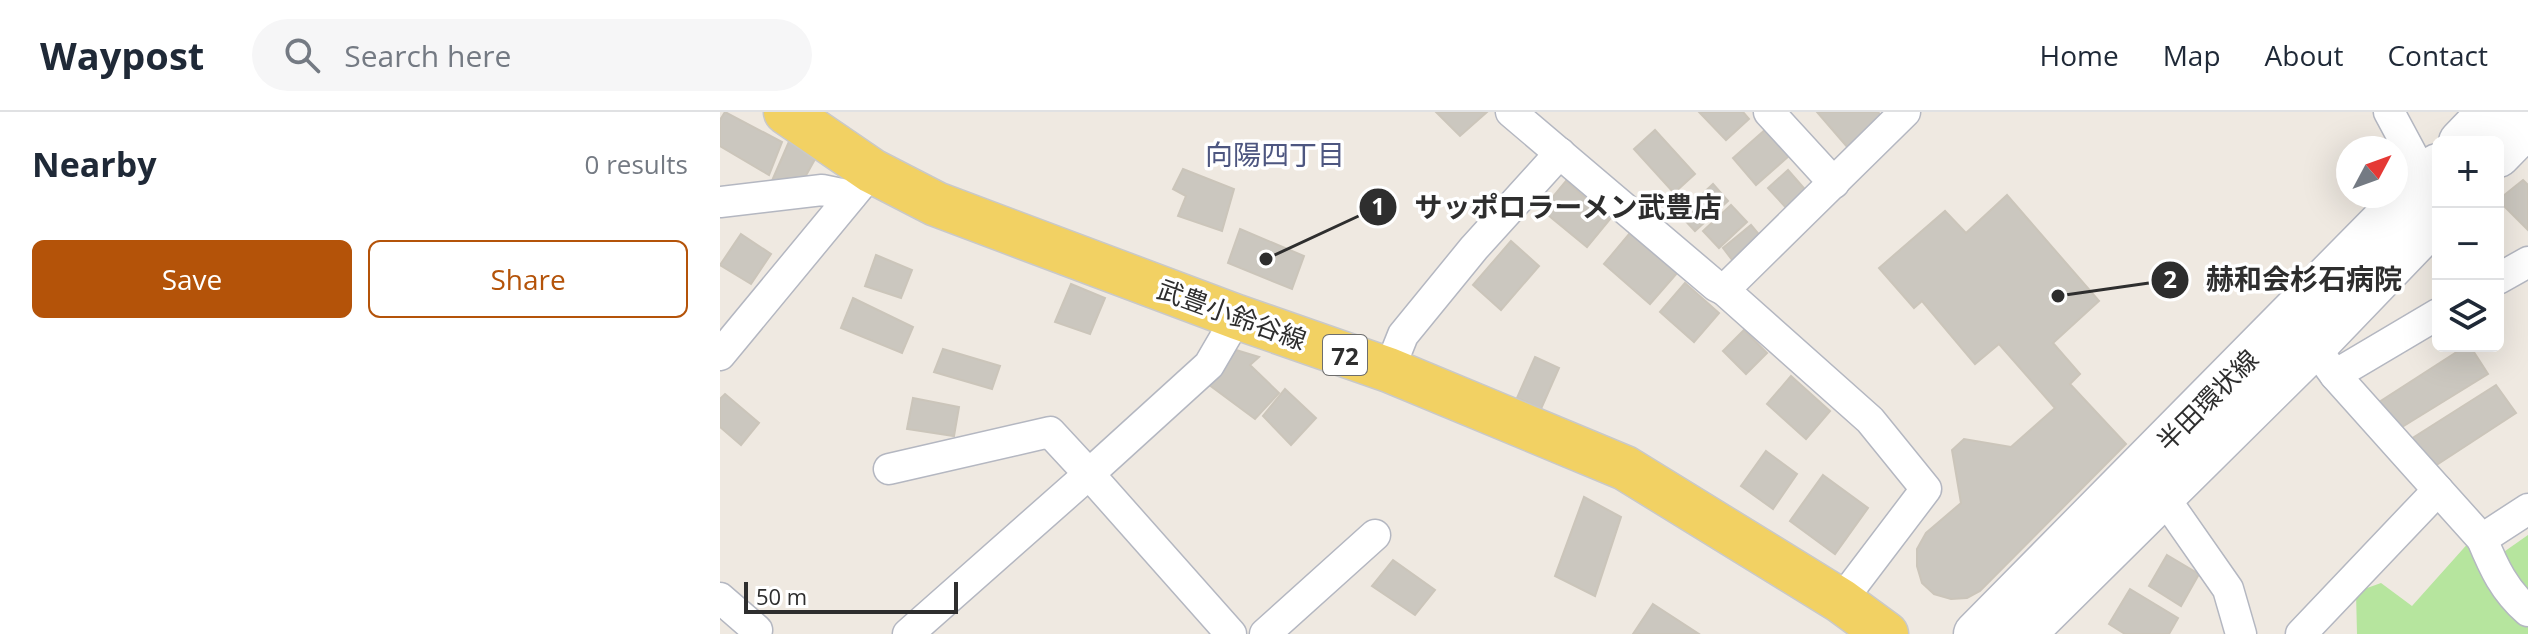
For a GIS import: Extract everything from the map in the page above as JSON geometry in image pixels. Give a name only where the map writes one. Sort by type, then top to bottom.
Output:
[{"type":"main road","name":"武豊小鈴谷線","points":[[786,112],[862,184],[936,204],[1237,317],[1389,370],[1625,468],[1841,601],[1886,634]]},
{"type":"main road","points":[[2467,136],[2490,112]]},
{"type":"main road","points":[[2504,149],[2528,124]]},
{"type":"main road","name":"半田環状線","points":[[1976,634],[2432,189]]},
{"type":"main road","name":"半田環状線","points":[[2023,634],[2163,496],[2324,360],[2432,190]]},
{"type":"street","points":[[1511,112],[1724,290],[1870,420],[1926,489],[1841,601]]},
{"type":"street","points":[[1769,112],[1834,183]]},
{"type":"street","points":[[1724,290],[1905,112]]},
{"type":"street","points":[[2389,112],[2432,184]]},
{"type":"street","points":[[1389,370],[1403,335],[1474,248],[1560,153]]},
{"type":"street","points":[[720,202],[862,184]]},
{"type":"street","points":[[720,355],[862,184]]},
{"type":"street","points":[[2504,276],[2528,262]]},
{"type":"street","points":[[2432,316],[2324,360],[2482,539],[2498,577],[2528,611]]},
{"type":"street","points":[[908,634],[1209,365],[1237,317]]},
{"type":"street","points":[[889,469],[1050,432],[1231,634]]},
{"type":"street","points":[[2301,634],[2438,490]]},
{"type":"street","points":[[2163,496],[2228,589],[2241,634]]},
{"type":"street","points":[[2482,539],[2528,509]]},
{"type":"street","points":[[1265,634],[1375,535]]},
{"type":"street","points":[[720,598],[757,630],[755,634]]},
{"type":"green space","points":[[2528,535],[2528,634],[2357,634],[2356,592],[2381,583],[2412,606],[2471,540],[2498,556]]},
{"type":"building","points":[[725,112],[782,142],[769,175],[720,146],[720,120]]},
{"type":"building","points":[[1436,112],[1487,112],[1460,136]]},
{"type":"building","points":[[1699,112],[1743,112],[1749,119],[1726,140]]},
{"type":"building","points":[[1817,112],[1878,112],[1884,119],[1849,149]]},
{"type":"building","points":[[1766,129],[1789,156],[1756,185],[1733,158]]},
{"type":"building","points":[[1655,130],[1695,174],[1674,193],[1634,149]]},
{"type":"building","points":[[791,137],[819,152],[804,179],[771,183]]},
{"type":"building","points":[[1183,169],[1234,189],[1222,231],[1178,216],[1186,196],[1173,189]]},
{"type":"building","points":[[1788,170],[1809,194],[1790,212],[1768,188]]},
{"type":"building","points":[[2523,180],[2528,185],[2528,230],[2504,206],[2504,195]]},
{"type":"building","points":[[1566,181],[1610,219],[1587,247],[1542,210]]},
{"type":"building","points":[[1713,184],[1728,201],[1695,231],[1680,215]]},
{"type":"building","points":[[2007,195],[2099,301],[2053,343],[2080,374],[2070,384],[2126,444],[1980,591],[1967,598],[1951,599],[1934,594],[1922,583],[1917,566],[1917,549],[1926,533],[1961,503],[1952,450],[1964,439],[2011,447],[2055,408],[1999,344],[1975,364],[1922,301],[1914,308],[1879,268],[1945,211],[1966,233]]},
{"type":"building","points":[[1731,205],[1747,222],[1719,248],[1703,231]]},
{"type":"building","points":[[1751,225],[1761,237],[1733,261],[1723,248]]},
{"type":"building","points":[[1240,229],[1304,256],[1292,289],[1228,263]]},
{"type":"building","points":[[1630,233],[1677,273],[1650,304],[1604,264]]},
{"type":"building","points":[[741,234],[771,254],[751,284],[720,265]]},
{"type":"building","points":[[1511,241],[1539,266],[1501,310],[1473,285]]},
{"type":"building","points":[[876,255],[912,270],[901,298],[865,286]]},
{"type":"building","points":[[1685,283],[1719,313],[1694,342],[1660,312]]},
{"type":"building","points":[[1071,284],[1105,298],[1090,334],[1055,322]]},
{"type":"building","points":[[853,298],[913,327],[902,353],[841,328]]},
{"type":"building","points":[[1744,330],[1767,353],[1746,374],[1723,351]]},
{"type":"building","points":[[943,349],[1000,366],[992,389],[934,372]]},
{"type":"building","points":[[1236,350],[1259,357],[1250,365],[1279,393],[1255,419],[1208,384]]},
{"type":"building","points":[[2457,352],[2474,352],[2488,374],[2394,432],[2376,404]]},
{"type":"building","points":[[1535,357],[1559,368],[1541,409],[1517,398]]},
{"type":"building","points":[[1791,376],[1830,411],[1806,439],[1767,404]]},
{"type":"building","points":[[2496,385],[2516,413],[2432,468],[2411,439]]},
{"type":"building","points":[[1285,389],[1316,418],[1291,445],[1263,416]]},
{"type":"building","points":[[725,394],[759,423],[741,445],[720,427],[720,399]]},
{"type":"building","points":[[913,398],[959,407],[954,436],[907,429]]},
{"type":"building","points":[[1766,451],[1797,474],[1773,509],[1741,486]]},
{"type":"building","points":[[1823,475],[1868,508],[1835,554],[1790,521]]},
{"type":"building","points":[[1584,497],[1621,517],[1595,596],[1555,576]]},
{"type":"building","points":[[2167,555],[2199,574],[2181,606],[2149,586]]},
{"type":"building","points":[[1393,560],[1435,590],[1415,615],[1372,586]]},
{"type":"building","points":[[2130,589],[2178,618],[2169,634],[2125,634],[2109,624]]},
{"type":"building","points":[[1653,604],[1699,634],[1633,634]]},
{"type":"place","name":"サッポロラーメン武豊店","points":[[1266,259]]},
{"type":"place","name":"赫和会杉石病院","points":[[2058,296]]},
{"type":"district","name":"向陽四丁目","points":[[1275,154]]}]
